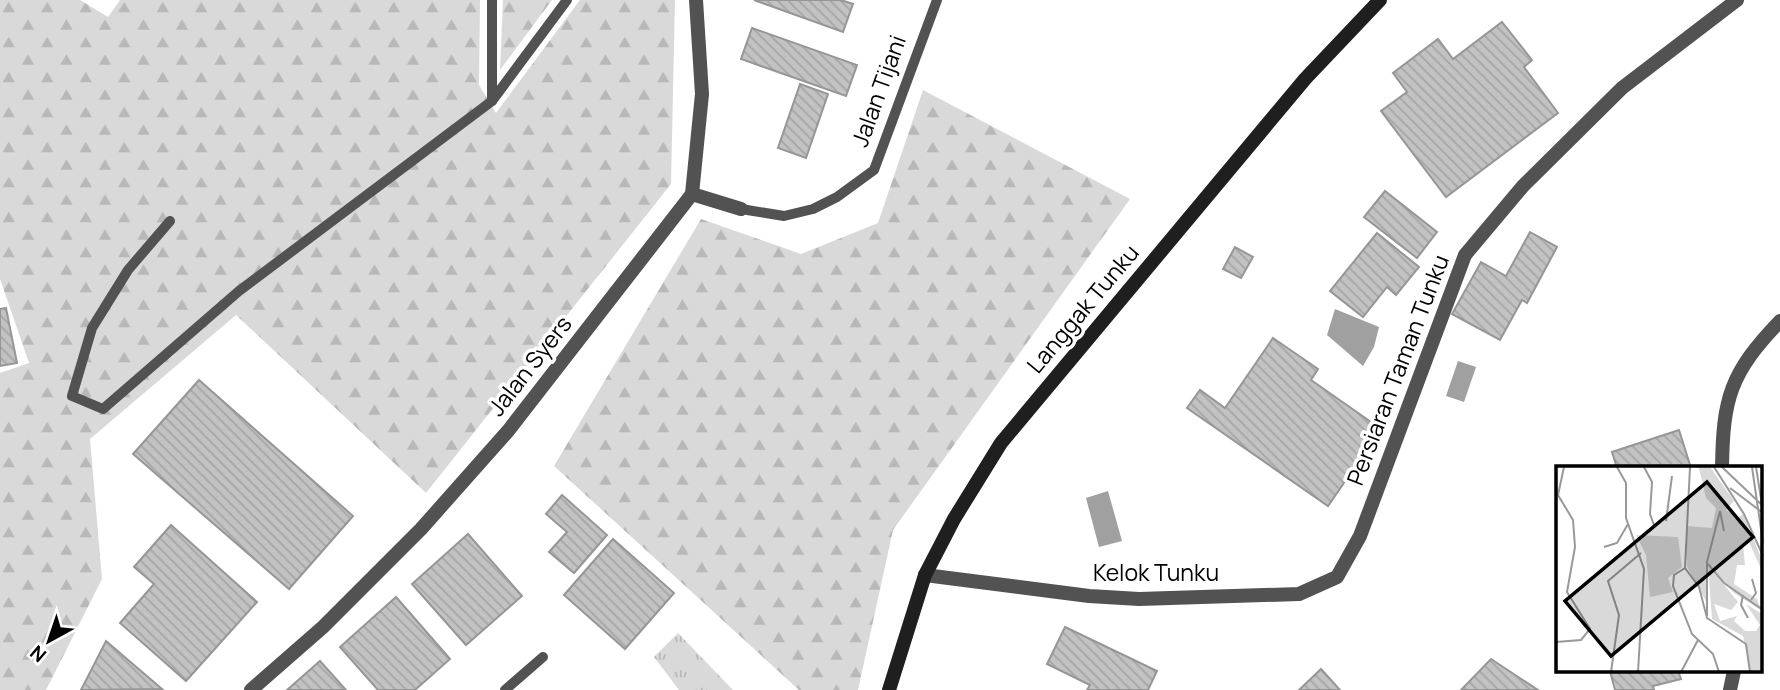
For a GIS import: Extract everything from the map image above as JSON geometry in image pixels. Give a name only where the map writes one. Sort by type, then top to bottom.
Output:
[{"type":"street","points":[[692,194],[702,94],[696,0]]},
{"type":"street","name":"Langgak Tunku","points":[[889,690],[925,575],[954,519],[1001,443],[1305,79],[1380,0]]},
{"type":"street","name":"Persiaran Taman Tunku","points":[[1360,536],[1465,255],[1523,186],[1622,88],[1737,0]]},
{"type":"street","name":"Jalan Tijani","points":[[692,194],[741,209]]},
{"type":"street","name":"Jalan Syers","points":[[251,690],[323,627],[430,519],[508,431],[692,194]]},
{"type":"street","points":[[1722,466],[1723,416],[1731,386],[1748,357],[1780,321]]},
{"type":"street","name":"Kelok Tunku","points":[[925,575],[1089,596],[1139,599],[1299,594],[1337,577],[1360,536]]},
{"type":"street","points":[[1730,690],[1734,672]]},
{"type":"lane","points":[[492,0],[492,101]]},
{"type":"lane","points":[[170,221],[128,270],[92,328],[72,396],[103,409],[239,291],[492,101],[567,0]]},
{"type":"lane","name":"Jalan Tijani","points":[[741,209],[784,216],[813,209],[837,197],[874,170],[937,0]]},
{"type":"lane","points":[[505,690],[543,657]]},
{"type":"green space","points":[[0,0],[80,0],[108,17],[120,0],[480,0],[479,85],[496,113],[580,0],[675,0],[671,184],[426,493],[236,315],[90,439],[102,579],[46,690],[0,690],[0,373],[29,363],[0,279]]},
{"type":"green space","points":[[503,0],[552,0],[500,70]]},
{"type":"green space","points":[[923,90],[1130,199],[893,530],[858,690],[799,690],[554,466],[701,219],[801,254],[878,223]]},
{"type":"green space","points":[[678,633],[733,690],[679,690],[654,657]]},
{"type":"shaded area","points":[[1335,309],[1379,327],[1374,347],[1363,366],[1327,335]]},
{"type":"shaded area","points":[[1458,361],[1476,367],[1464,402],[1446,396]]},
{"type":"shaded area","points":[[1108,491],[1122,541],[1099,547],[1086,498]]},
{"type":"building","points":[[754,0],[841,0],[853,4],[843,32]]},
{"type":"building","points":[[1502,22],[1532,60],[1524,67],[1558,113],[1446,197],[1381,111],[1407,92],[1393,73],[1438,39],[1453,59]]},
{"type":"building","points":[[752,28],[857,65],[846,96],[741,59]]},
{"type":"building","points":[[800,84],[828,94],[806,158],[778,148]]},
{"type":"building","points":[[1385,191],[1437,232],[1417,258],[1364,217]]},
{"type":"building","points":[[1530,232],[1557,247],[1527,303],[1522,300],[1500,340],[1452,314],[1481,262],[1506,276]]},
{"type":"building","points":[[1377,233],[1419,267],[1396,295],[1387,287],[1363,317],[1330,291]]},
{"type":"building","points":[[1235,247],[1253,257],[1241,278],[1223,269]]},
{"type":"building","points":[[6,308],[17,363],[0,366],[0,309]]},
{"type":"building","points":[[1273,338],[1318,369],[1311,380],[1381,429],[1328,506],[1187,408],[1200,390],[1225,408]]},
{"type":"building","points":[[199,380],[353,516],[289,589],[133,454]]},
{"type":"building","points":[[1679,430],[1690,466],[1616,466],[1612,452]]},
{"type":"building","points":[[562,495],[607,535],[574,573],[549,552],[567,532],[546,514]]},
{"type":"building","points":[[171,525],[257,602],[186,681],[120,623],[154,584],[134,567]]},
{"type":"building","points":[[468,534],[522,596],[466,645],[412,584]]},
{"type":"building","points":[[613,539],[674,593],[625,649],[564,595]]},
{"type":"building","points":[[396,597],[450,659],[415,690],[378,690],[340,647]]},
{"type":"building","points":[[1065,627],[1157,671],[1148,690],[1087,690],[1090,685],[1047,664]]},
{"type":"building","points":[[106,641],[162,689],[81,690]]},
{"type":"building","points":[[1491,659],[1538,690],[1461,690]]},
{"type":"building","points":[[320,661],[346,690],[287,690]]},
{"type":"building","points":[[1321,669],[1340,690],[1299,690]]},
{"type":"building","points":[[1610,672],[1678,672],[1681,679],[1653,686],[1654,690],[1615,690]]}]
